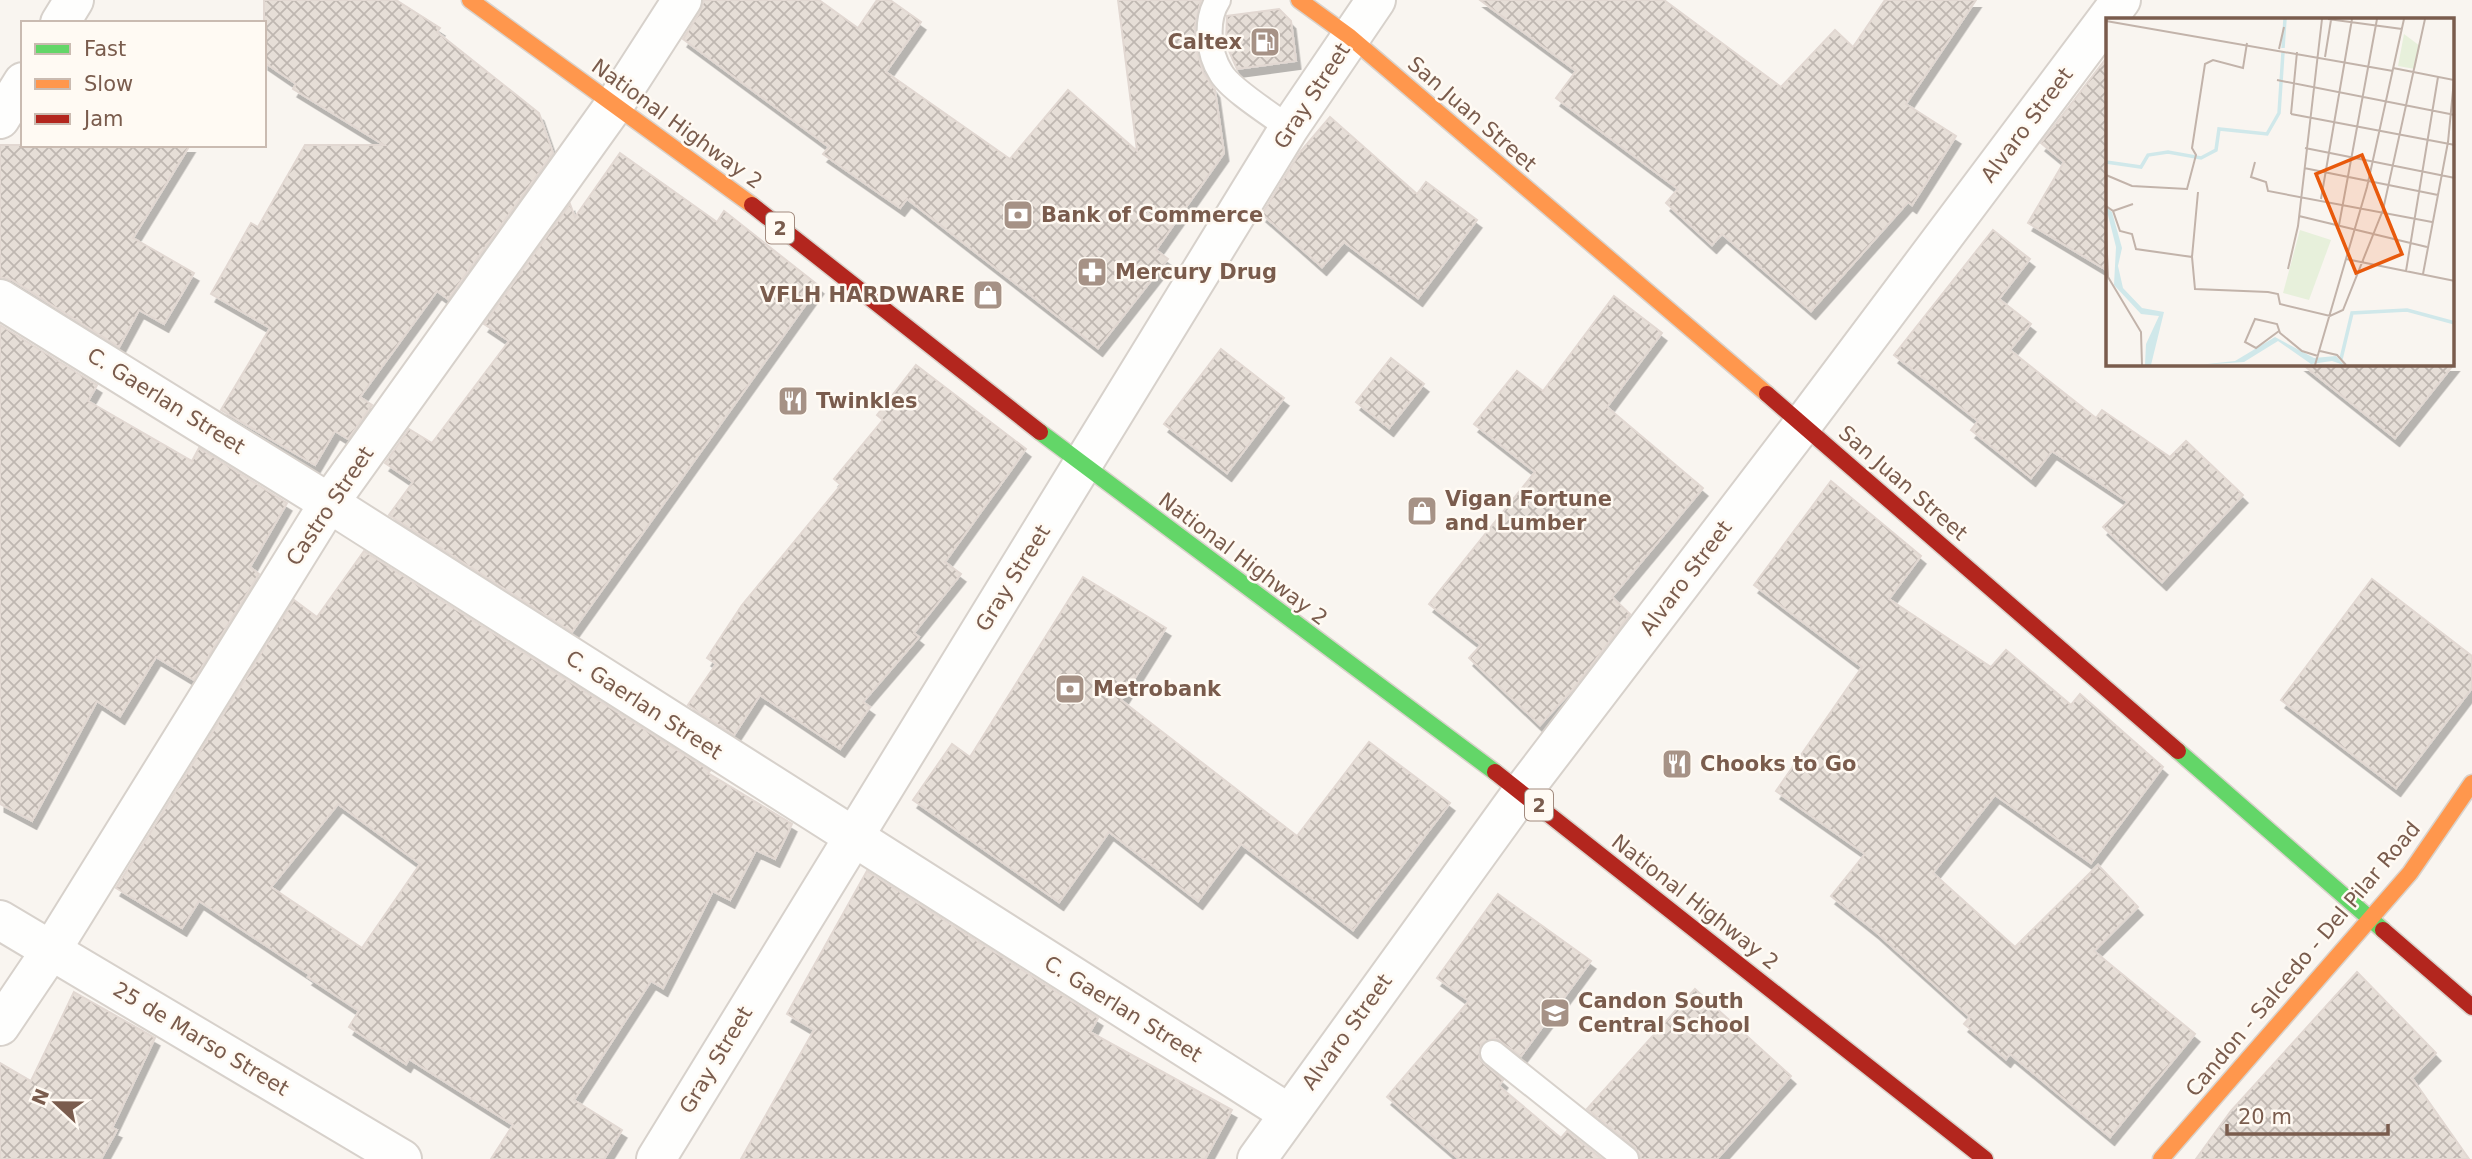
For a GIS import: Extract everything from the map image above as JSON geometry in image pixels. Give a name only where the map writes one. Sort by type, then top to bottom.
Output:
[{"type":"main road","name":"National Highway 2","points":[[470,0],[714,176],[1083,466],[1522,792],[1973,1155]]},
{"type":"main road","name":"San Juan Street","points":[[1299,0],[1350,37],[1803,425],[2372,917],[2472,1007]]},
{"type":"main road","name":"Candon - Salcedo - Del Pilar Road","points":[[2161,1159],[2410,873],[2472,783]]},
{"type":"street","points":[[61,21],[74,0]]},
{"type":"street","name":"Castro Street","points":[[0,1026],[52,949],[329,503],[615,104],[682,0]]},
{"type":"street","name":"Gray Street","points":[[656,1159],[1289,128],[1376,0]]},
{"type":"street","name":"Alvaro Street","points":[[2107,18],[2120,0]]},
{"type":"street","name":"Alvaro Street","points":[[1257,1159],[1288,1112],[1522,792],[1803,425],[2106,19]]},
{"type":"street","points":[[0,119],[21,85]]},
{"type":"street","name":"C. Gaerlan Street","points":[[0,299],[329,503],[852,838],[1288,1112]]},
{"type":"street","name":"25 de Marso Street","points":[[0,920],[402,1159]]},
{"type":"lane","points":[[1218,0],[1209,24],[1212,47],[1221,74],[1289,128]]},
{"type":"lane","points":[[1493,1053],[1626,1159]]},
{"type":"building","points":[[264,0],[396,0],[440,28],[437,32],[539,113],[553,153],[448,299],[437,291],[360,397],[372,405],[348,439],[335,431],[315,465],[221,410],[270,328],[211,294],[251,223],[258,227],[305,145],[384,145],[293,89],[296,84],[266,63]]},
{"type":"building","points":[[704,0],[819,0],[858,28],[877,0],[890,0],[921,22],[886,72],[1010,159],[1068,90],[1137,151],[1118,0],[1201,0],[1195,25],[1196,48],[1203,72],[1215,90],[1224,153],[1156,250],[1168,259],[1098,348],[907,199],[900,208],[823,154],[829,147],[683,39],[700,12]]},
{"type":"building","points":[[1480,0],[1664,0],[1781,87],[1835,30],[1853,47],[1885,0],[1976,0],[1906,104],[1956,136],[1912,205],[1908,202],[1811,311],[1722,234],[1712,245],[1666,203],[1678,189],[1556,98],[1576,71]]},
{"type":"building","points":[[1279,9],[1291,21],[1296,61],[1237,69],[1226,44],[1227,16]]},
{"type":"building","points":[[2106,59],[2106,270],[2028,223],[2064,162],[2041,143]]},
{"type":"building","points":[[1330,117],[1417,194],[1426,182],[1477,220],[1418,298],[1344,242],[1322,267],[1262,214],[1300,152]]},
{"type":"building","points":[[0,145],[189,147],[133,238],[194,273],[164,324],[139,310],[119,347],[12,280],[0,277]]},
{"type":"building","points":[[620,153],[717,222],[724,211],[819,286],[572,632],[389,515],[413,482],[385,463],[409,429],[432,443],[509,341],[484,324],[570,204],[575,217]]},
{"type":"building","points":[[1993,230],[2030,259],[1999,299],[2031,324],[2010,350],[2096,418],[2102,410],[2170,457],[2186,441],[2243,495],[2162,582],[2103,527],[2128,502],[2052,451],[2031,478],[1971,430],[1978,421],[1894,355]]},
{"type":"building","points":[[1614,296],[1662,333],[1607,407],[1703,488],[1612,597],[1630,614],[1574,688],[1540,725],[1469,658],[1481,645],[1429,604],[1535,472],[1474,424],[1517,371],[1543,391]]},
{"type":"building","points":[[0,325],[97,385],[88,401],[192,461],[199,448],[287,503],[250,567],[259,574],[194,680],[156,657],[120,716],[97,701],[32,821],[0,804]]},
{"type":"building","points":[[1221,349],[1284,398],[1227,473],[1164,424]]},
{"type":"building","points":[[1391,358],[1424,384],[1389,428],[1356,402]]},
{"type":"building","points":[[916,365],[1026,449],[945,562],[961,574],[914,633],[919,637],[863,702],[870,707],[840,749],[760,695],[734,735],[688,705],[716,664],[707,658],[742,605],[841,485],[834,479],[883,420],[877,415]]},
{"type":"building","points":[[2305,366],[2452,366],[2395,438]]},
{"type":"building","points":[[1831,481],[1921,556],[1889,599],[1991,667],[2006,650],[2071,705],[2080,694],[2163,767],[2091,863],[1995,795],[1933,873],[2015,947],[2098,865],[2138,907],[2094,951],[2195,1034],[2110,1137],[2010,1054],[2006,1059],[1964,1024],[1970,1017],[1875,931],[1831,896],[1865,854],[1776,791],[1862,667],[1754,585]]},
{"type":"building","points":[[364,551],[710,771],[708,773],[792,824],[775,859],[756,850],[730,900],[713,891],[663,988],[651,981],[574,1100],[622,1130],[604,1159],[491,1159],[513,1125],[409,1059],[406,1064],[349,1027],[359,1011],[308,977],[310,975],[199,901],[182,928],[116,888],[294,600],[317,617]],"holes":[[[338,804],[420,864],[362,948],[271,887]]]},
{"type":"building","points":[[1083,577],[1166,628],[1121,700],[1297,836],[1369,742],[1450,803],[1353,930],[1241,844],[1198,901],[1109,832],[1059,902],[913,800],[952,744],[970,757]]},
{"type":"building","points":[[2372,579],[2472,656],[2472,688],[2396,788],[2281,700]]},
{"type":"building","points":[[867,871],[1098,1018],[1090,1032],[1232,1110],[1205,1159],[741,1159],[814,1030],[787,1014]]},
{"type":"building","points":[[1498,894],[1591,961],[1521,1056],[1495,1038],[1481,1044],[1479,1059],[1503,1080],[1499,1086],[1561,1138],[1567,1131],[1602,1159],[1459,1159],[1387,1097],[1469,1001],[1437,978]]},
{"type":"building","points":[[2357,972],[2436,1053],[2412,1078],[2469,1159],[2196,1159],[2231,1111]]},
{"type":"building","points":[[1695,989],[1791,1076],[1717,1159],[1641,1159],[1635,1147],[1587,1109]]},
{"type":"building","points":[[74,992],[155,1038],[112,1128],[117,1130],[101,1159],[0,1159],[0,1063],[31,1081]]},
{"type":"traffic: fast","points":[[1040,432],[1495,772]]},
{"type":"traffic: fast","points":[[2178,751],[2383,930]]},
{"type":"traffic: slow","points":[[470,0],[752,205]]},
{"type":"traffic: slow","points":[[1299,0],[1350,37],[1767,394]]},
{"type":"traffic: slow","points":[[2161,1159],[2410,873],[2472,783]]},
{"type":"traffic: jam","points":[[752,205],[1040,432]]},
{"type":"traffic: jam","points":[[1767,394],[2178,751]]},
{"type":"traffic: jam","points":[[1495,772],[1985,1159]]},
{"type":"traffic: jam","points":[[2383,930],[2472,1007]]},
{"type":"place","name":"Caltex","points":[[1265,42]]},
{"type":"place","name":"Bank of Commerce","points":[[1018,215]]},
{"type":"place","name":"Mercury Drug","points":[[1092,272]]},
{"type":"place","name":"VFLH HARDWARE","points":[[988,295]]},
{"type":"place","name":"Twinkles","points":[[793,401]]},
{"type":"place","name":"Vigan Fortune and Lumber","points":[[1422,511]]},
{"type":"place","name":"Metrobank","points":[[1070,689]]},
{"type":"place","name":"Chooks to Go","points":[[1677,764]]},
{"type":"place","name":"Candon South Central School","points":[[1555,1013]]}]
